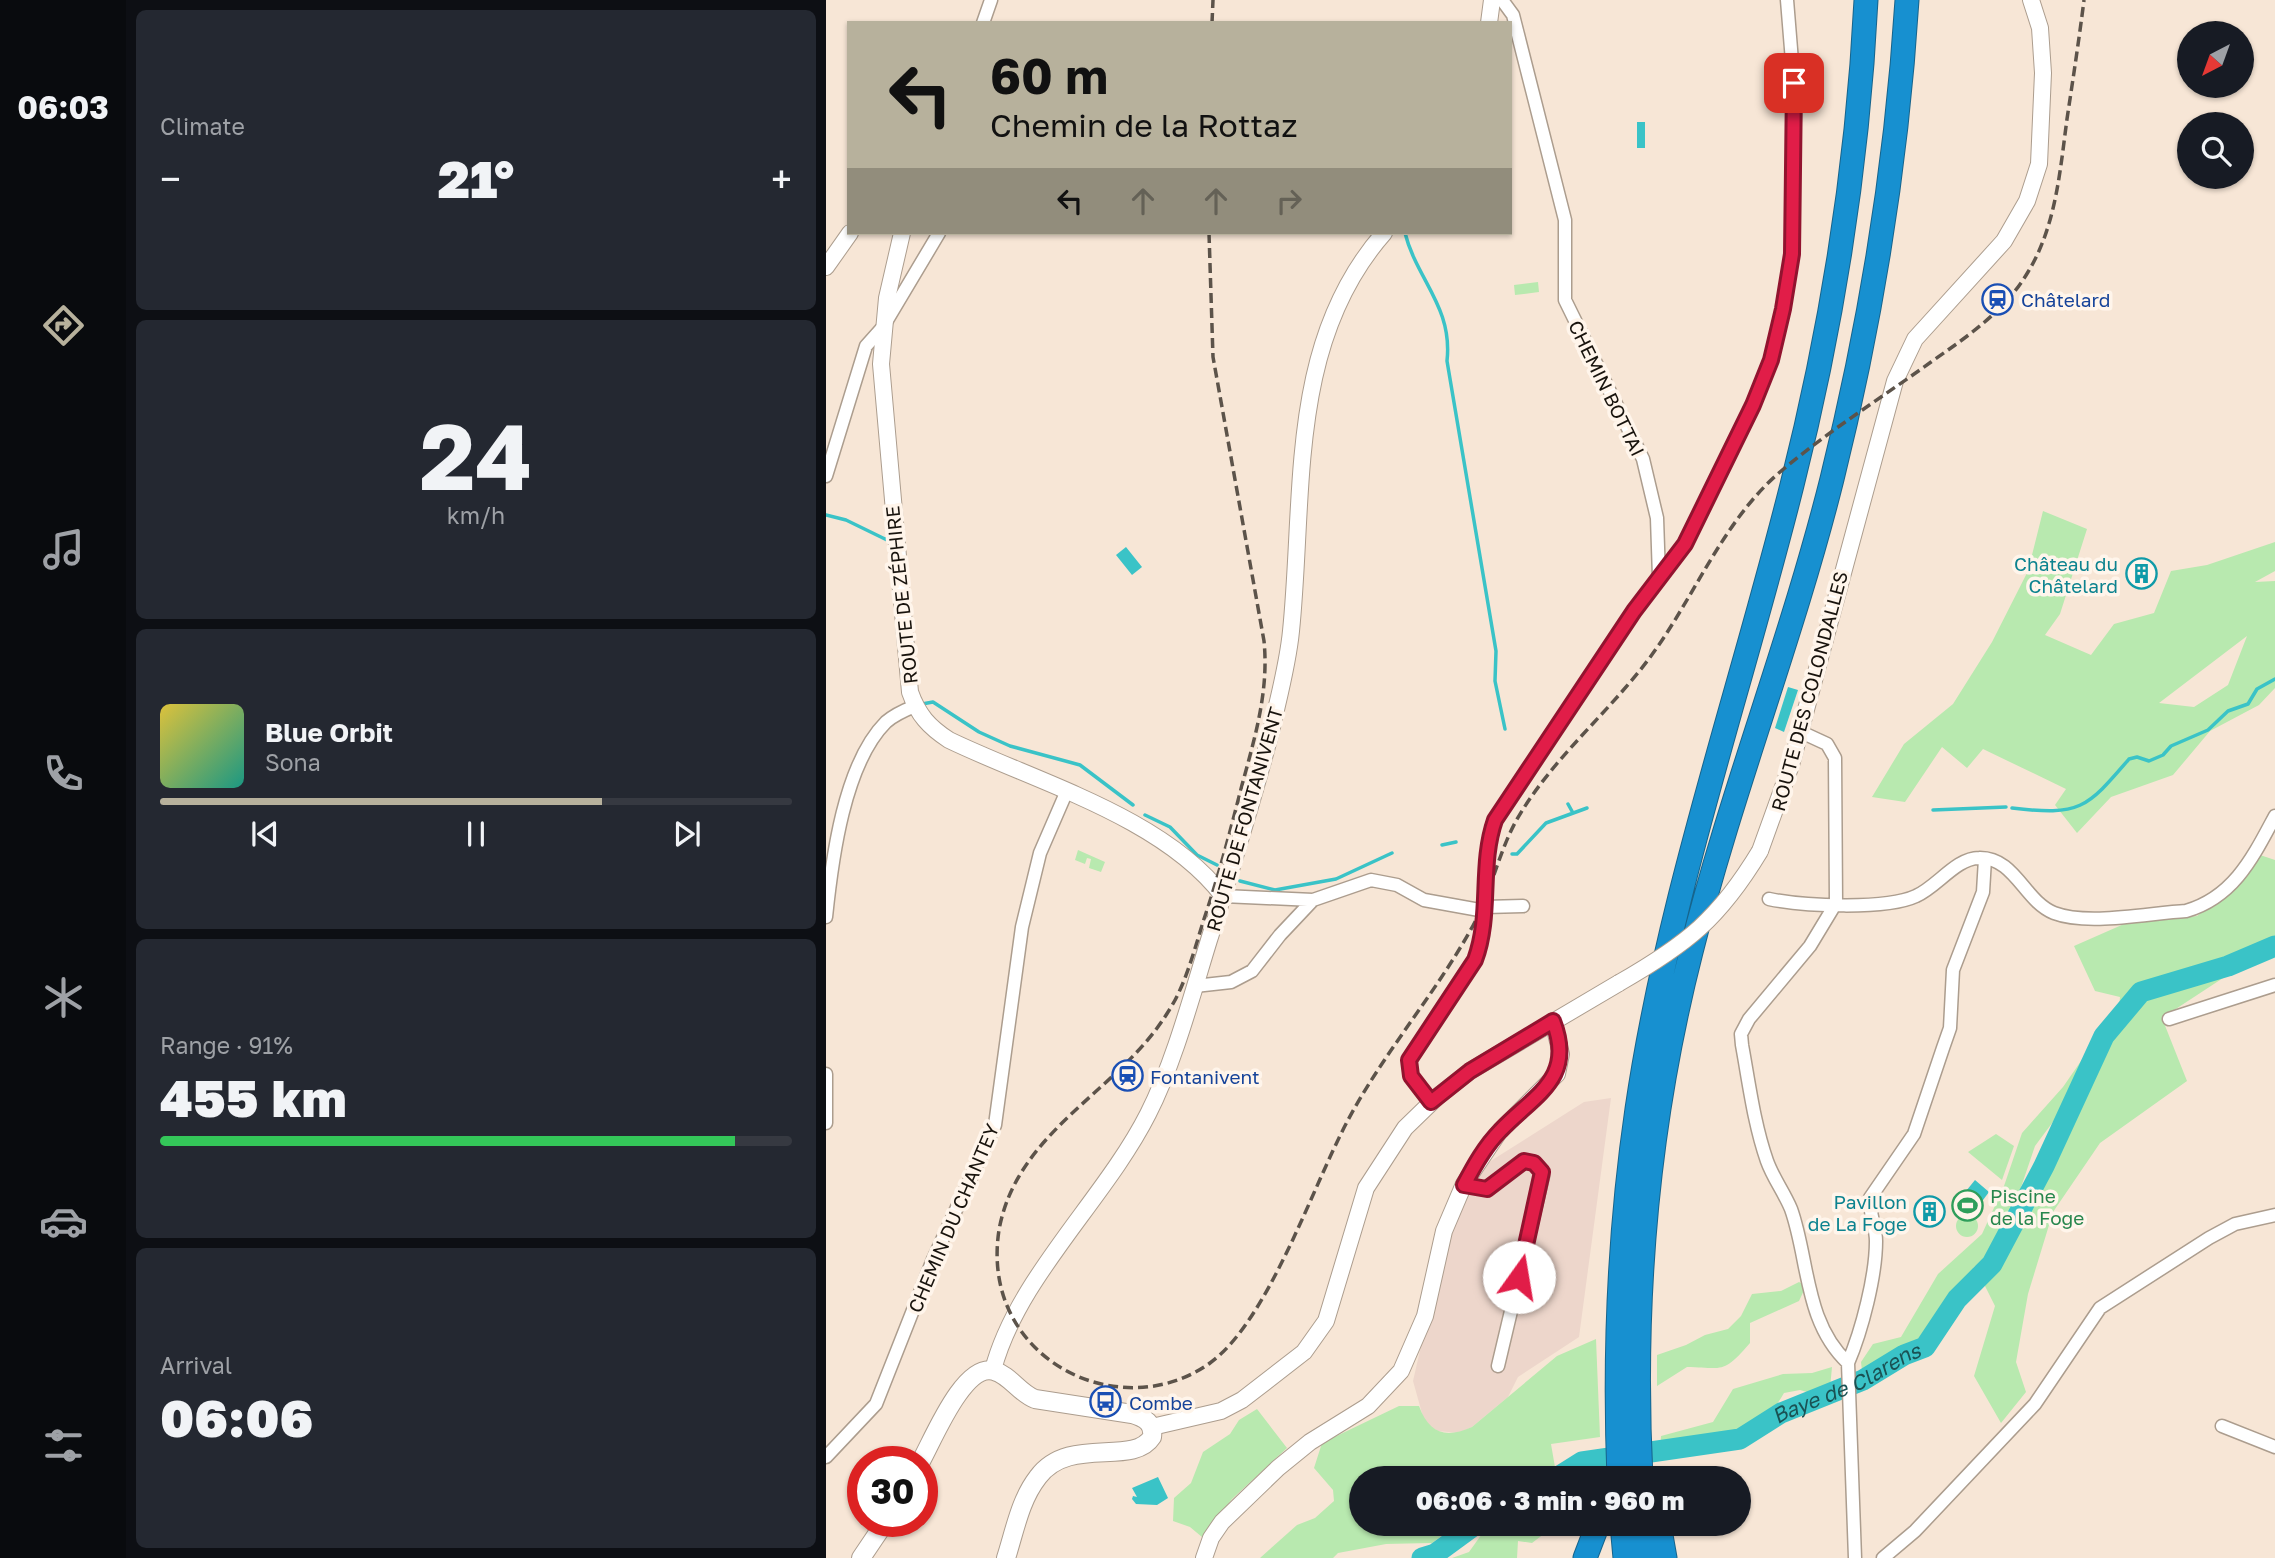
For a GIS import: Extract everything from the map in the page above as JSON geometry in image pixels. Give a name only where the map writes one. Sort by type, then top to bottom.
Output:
[{"type":"highway","points":[[1620,1466],[1628,1392],[1626,1196],[1647,1049],[1682,892],[1793,483],[1821,354],[1848,191],[1866,0]]},
{"type":"highway","points":[[1628,1333],[1672,1037],[1706,897],[1801,591],[1846,421],[1884,219],[1907,0]]},
{"type":"highway","points":[[1610,1466],[1628,1392]]},
{"type":"highway","points":[[1628,1392],[1639,1466]]},
{"type":"highway","points":[[1628,1392],[1648,1466]]},
{"type":"highway","points":[[1585,1558],[1593,1536]]},
{"type":"highway","points":[[1623,1536],[1625,1558]]},
{"type":"highway","points":[[1644,1536],[1646,1558]]},
{"type":"highway","points":[[1661,1536],[1665,1558]]},
{"type":"main road","points":[[929,1446],[962,1387],[982,1371],[993,1370],[1023,1394],[1035,1399],[1132,1414],[1147,1420],[1152,1427],[1150,1441],[1139,1449],[1078,1453],[1044,1470],[1022,1505],[1006,1558]]},
{"type":"main road","points":[[861,1558],[875,1537]]},
{"type":"street","points":[[984,21],[991,0]]},
{"type":"street","points":[[1489,21],[1492,0]]},
{"type":"street","name":"CHEMIN BOTTAI","points":[[1502,0],[1513,15],[1565,220],[1565,300],[1643,458],[1657,518],[1659,577]]},
{"type":"street","points":[[1431,1102],[1411,1076],[1409,1060],[1475,960],[1484,930],[1485,867],[1495,820],[1659,577],[1685,544],[1753,405],[1771,360],[1792,254],[1795,98],[1787,0]]},
{"type":"street","name":"ROUTE DES COLONDALLES","points":[[1152,1427],[1221,1410],[1242,1400],[1304,1352],[1326,1321],[1366,1188],[1405,1128],[1431,1102],[1470,1071],[1676,948],[1721,909],[1760,850],[1782,795],[1801,733],[1874,446],[1895,381],[1915,339],[2004,241],[2027,201],[2039,164],[2043,73],[2040,28],[2031,0]]},
{"type":"street","points":[[826,267],[849,235]]},
{"type":"street","name":"ROUTE DE ZÉPHIRE","points":[[902,235],[883,327],[881,364],[896,554],[910,692],[915,706],[932,729],[948,740],[1134,823],[1197,869],[1223,895]]},
{"type":"street","points":[[826,476],[863,354],[883,327],[938,235]]},
{"type":"street","name":"ROUTE DE FONTANIVENT","points":[[993,1370],[1013,1318],[1150,1111],[1195,986],[1272,728],[1291,634],[1299,506],[1313,375],[1334,306],[1360,259],[1382,235]]},
{"type":"street","points":[[826,917],[831,868],[861,760],[873,737],[888,720],[915,706]]},
{"type":"street","points":[[1801,733],[1827,744],[1835,758],[1836,903],[1816,939],[1749,1019],[1741,1034],[1761,1140],[1771,1170],[1790,1207],[1806,1286],[1835,1351],[1848,1367]]},
{"type":"street","name":"CHEMIN DU CHANTEY","points":[[826,1457],[876,1404],[932,1262],[995,1125],[1023,927],[1040,853],[1066,793]]},
{"type":"street","points":[[1769,899],[1836,903],[1900,902],[1934,886],[1962,864],[1975,858],[2004,866],[2040,904],[2060,915],[2089,918],[2186,911],[2201,907],[2227,891],[2256,851],[2275,816]]},
{"type":"street","points":[[1855,1558],[1848,1367],[1875,1251],[1870,1198],[1914,1134],[1950,1028],[1953,970],[1983,892],[1986,859]]},
{"type":"street","points":[[1223,895],[1312,900],[1371,880],[1397,885],[1424,900],[1485,909],[1522,906]]},
{"type":"street","points":[[1195,986],[1231,982],[1252,971],[1280,934],[1312,900]]},
{"type":"street","points":[[2169,1019],[2275,985]]},
{"type":"street","points":[[1204,1558],[1211,1538],[1222,1522],[1278,1468],[1310,1442],[1368,1406],[1401,1371],[1425,1316],[1444,1231],[1464,1185],[1499,1132],[1557,1074],[1561,1054],[1553,1021]]},
{"type":"street","points":[[826,1074],[826,1123]]},
{"type":"street","points":[[1464,1185],[1487,1189],[1524,1161],[1534,1163],[1543,1176],[1498,1366]]},
{"type":"street","points":[[1883,1558],[1915,1531],[2035,1404],[2100,1308],[2217,1233],[2235,1224],[2275,1215]]},
{"type":"street","points":[[2222,1426],[2275,1447]]},
{"type":"shaded area","points":[[1611,1098],[1579,1337],[1518,1377],[1508,1397],[1472,1427],[1459,1433],[1438,1431],[1425,1424],[1413,1381],[1459,1181],[1584,1102]]},
{"type":"green space","points":[[1538,282],[1539,292],[1515,295],[1514,285]]},
{"type":"green space","points":[[2043,511],[2087,529],[2060,614],[2045,635],[2091,655],[2114,624],[2154,613],[2171,571],[2207,565],[2275,542],[2275,571],[2255,582],[2275,581],[2275,688],[2259,705],[2210,731],[2173,775],[2111,797],[2077,833],[2055,805],[2066,789],[1983,749],[1967,768],[1942,747],[1905,802],[1872,797],[1904,744],[1953,704],[1992,642],[2028,571]],"holes":[[[2247,636],[2228,685],[2194,707],[2159,703]]]},
{"type":"green space","points":[[1078,850],[1105,862],[1101,872],[1089,868],[1091,859],[1087,858],[1085,864],[1075,860]]},
{"type":"green space","points":[[2257,854],[2275,860],[2275,944],[2162,1018],[2187,1081],[2100,1143],[2053,1212],[2028,1294],[2016,1362],[2026,1392],[2001,1423],[1974,1376],[1995,1306],[1982,1280],[1988,1259],[1974,1267],[1925,1347],[1904,1355],[1863,1380],[1861,1362],[1873,1344],[1901,1337],[1938,1274],[1982,1234],[2004,1186],[2022,1133],[2063,1087],[2090,1048],[2070,1099],[2035,1146],[2018,1196],[2076,1115],[2117,1030],[2120,997],[2095,991],[2074,946],[2124,924],[2197,916],[2239,881]]},
{"type":"green space","points":[[1996,1134],[2014,1146],[2002,1180],[1968,1152]]},
{"type":"green space","points":[[1967,1215],[1975,1218],[1978,1226],[1975,1234],[1967,1237],[1959,1234],[1956,1226],[1959,1218]]},
{"type":"green space","points":[[1799,1282],[1806,1286],[1799,1301],[1750,1323],[1750,1343],[1734,1360],[1716,1368],[1687,1367],[1657,1386],[1657,1355],[1705,1335],[1728,1329],[1741,1316],[1752,1294],[1781,1291]]},
{"type":"green space","points":[[1596,1339],[1600,1437],[1551,1444],[1555,1466],[1349,1466],[1349,1536],[1442,1536],[1432,1543],[1386,1544],[1338,1553],[1333,1558],[1260,1558],[1297,1525],[1315,1518],[1334,1501],[1333,1490],[1314,1468],[1322,1443],[1399,1406],[1419,1406],[1428,1422],[1439,1431],[1462,1431],[1472,1427],[1557,1356]]},
{"type":"green space","points":[[1832,1367],[1830,1388],[1817,1395],[1800,1390],[1784,1393],[1772,1410],[1746,1433],[1715,1444],[1660,1453],[1661,1436],[1713,1422],[1733,1389],[1783,1374],[1812,1373]]},
{"type":"green space","points":[[1257,1409],[1287,1448],[1232,1499],[1202,1537],[1190,1527],[1173,1521],[1174,1498],[1191,1483],[1203,1452],[1230,1434],[1239,1420]]},
{"type":"green space","points":[[1480,1536],[1541,1536],[1532,1543],[1518,1541],[1517,1558],[1452,1558],[1469,1552]]},
{"type":"water","points":[[1637,122],[1645,122],[1645,148],[1637,148]]},
{"type":"water","points":[[1126,547],[1142,567],[1132,575],[1116,555]]},
{"type":"water","points":[[1788,687],[1798,690],[1784,732],[1775,728]]},
{"type":"water","points":[[1975,1180],[1989,1192],[1977,1208],[1962,1196]]},
{"type":"water","points":[[1158,1477],[1168,1498],[1157,1505],[1136,1504],[1132,1499],[1133,1496],[1137,1497],[1132,1488]]},
{"type":"waterway","points":[[1406,235],[1445,325],[1447,361],[1496,651],[1495,681],[1505,729]]},
{"type":"waterway","points":[[826,515],[846,520],[887,540]]},
{"type":"waterway","points":[[2012,808],[2053,811],[2080,805],[2102,789],[2129,759],[2137,757],[2149,761],[2163,755],[2171,746],[2208,730],[2228,711],[2248,704],[2257,689],[2275,679]]},
{"type":"waterway","points":[[922,704],[933,702],[979,732],[1010,746],[1080,765],[1133,805]]},
{"type":"waterway","points":[[1568,804],[1573,813]]},
{"type":"waterway","points":[[1933,810],[2006,807]]},
{"type":"waterway","points":[[1512,854],[1517,854],[1546,823],[1587,808]]},
{"type":"waterway","points":[[1145,815],[1170,827],[1197,855],[1217,865]]},
{"type":"waterway","points":[[1442,845],[1456,842]]},
{"type":"waterway","points":[[1240,881],[1275,890],[1336,879],[1392,853]]},
{"type":"waterway","name":"Baye de Clarens","points":[[1576,1466],[1582,1462],[1740,1439],[1781,1413],[1863,1380],[1904,1355],[1925,1347],[1957,1299],[1992,1264],[2044,1166],[2104,1036],[2141,992],[2228,966],[2275,946]]},
{"type":"waterway","name":"Baye de Clarens","points":[[1422,1558],[1435,1554],[1460,1536]]},
{"type":"railway","points":[[1212,21],[1213,0]]},
{"type":"railway","points":[[1209,235],[1213,357],[1264,641],[1260,714],[1216,881],[1190,964],[1175,1001],[1147,1040],[1047,1138],[1026,1165],[1009,1195],[998,1240],[997,1260],[1001,1289],[1008,1308],[1024,1334],[1044,1356],[1069,1372],[1096,1383],[1125,1387],[1155,1386],[1183,1378],[1210,1363],[1231,1343],[1251,1317],[1270,1286],[1333,1150],[1361,1097],[1456,955],[1477,918],[1504,848],[1530,798],[1651,656],[1742,513],[1760,492],[1798,457],[1972,332],[1997,311],[2019,286],[2037,254],[2051,217],[2084,0]]},
{"type":"place","name":"Châtelard","points":[[1998,299]]},
{"type":"place","name":"Château du Châtelard","points":[[2141,574]]},
{"type":"place","name":"Fontanivent","points":[[1127,1076]]},
{"type":"place","name":"Piscine de la Foge","points":[[1967,1206]]},
{"type":"place","name":"Pavillon de La Foge","points":[[1930,1212]]},
{"type":"place","name":"Combe","points":[[1106,1402]]},
{"type":"route","points":[[1519,1277],[1542,1172],[1534,1163],[1524,1161],[1512,1166],[1487,1189],[1464,1185],[1499,1132],[1549,1085],[1557,1074],[1561,1054],[1553,1021],[1470,1071],[1431,1102],[1411,1076],[1409,1060],[1475,960],[1484,930],[1484,872],[1489,837],[1495,820],[1634,611],[1685,544],[1753,405],[1771,360],[1792,254],[1794,83]]}]
